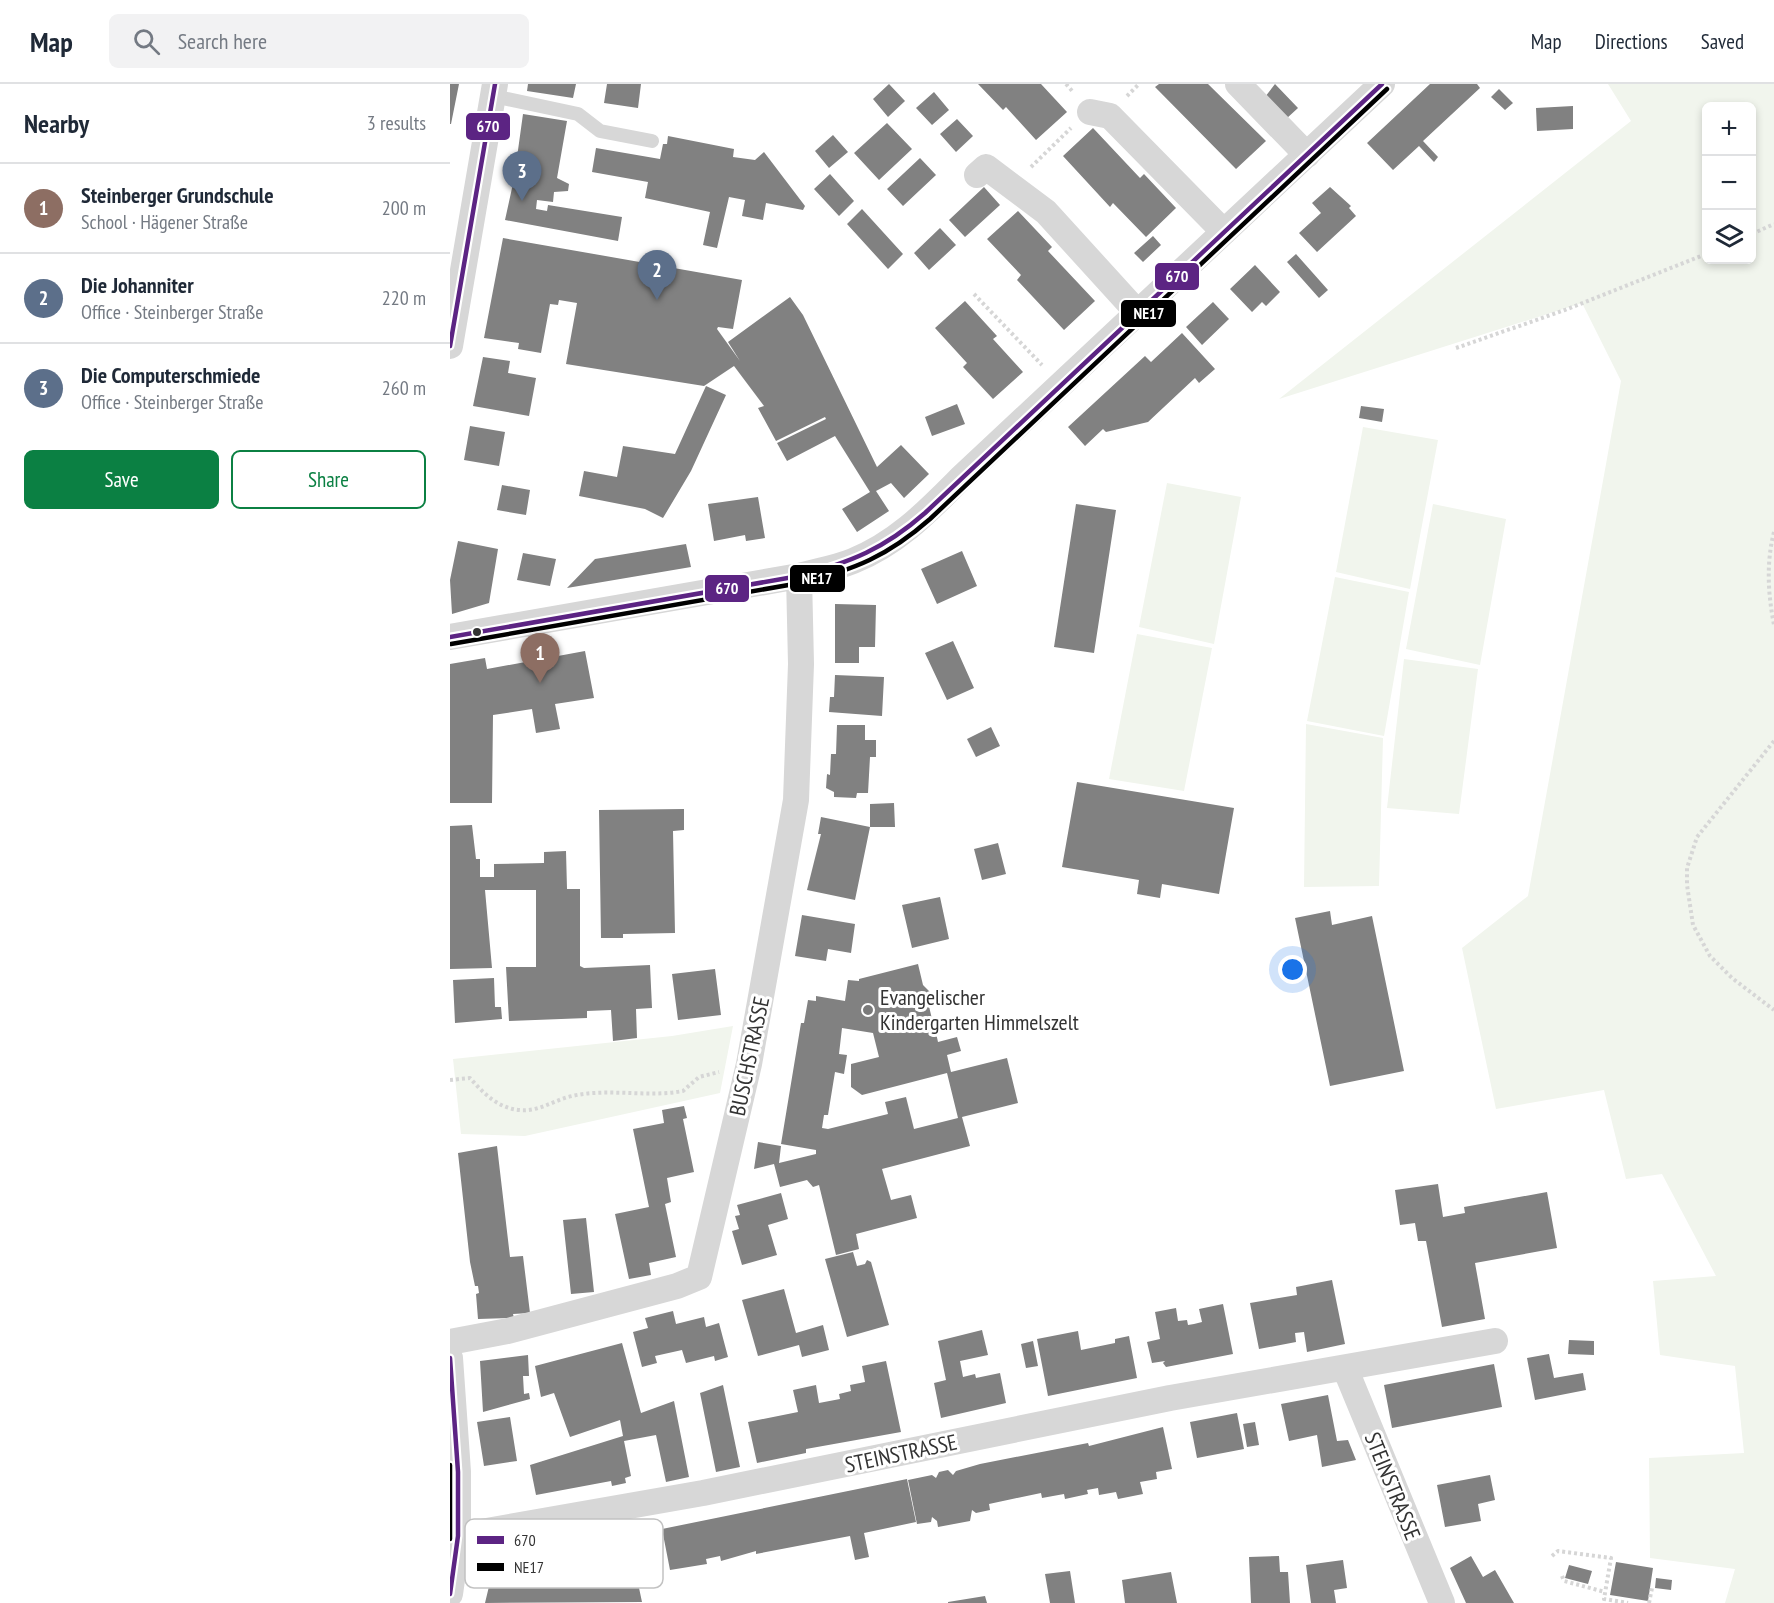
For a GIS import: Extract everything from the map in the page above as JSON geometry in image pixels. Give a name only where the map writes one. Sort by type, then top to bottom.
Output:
[{"type":"street","points":[[1238,84],[1307,154]]},
{"type":"street","points":[[450,637],[799,576],[852,561],[888,544],[919,520],[1137,312],[1382,84]]},
{"type":"street","points":[[450,346],[494,90]]},
{"type":"street","points":[[1090,112],[1110,116],[1224,232]]},
{"type":"street","points":[[977,175],[986,166],[1046,212],[1137,312]]},
{"type":"street","name":"BUSCHSTRASSE","points":[[450,1342],[508,1331],[677,1286],[699,1277],[749,1064],[796,800],[801,664],[799,576]]},
{"type":"street","name":"STEINSTRASSE","points":[[555,1519],[703,1493],[1170,1398],[1495,1341]]},
{"type":"street","points":[[450,1358],[458,1472],[458,1536],[450,1594]]},
{"type":"street","name":"STEINSTRASSE","points":[[1345,1368],[1442,1603]]},
{"type":"street","name":"STEINSTRASSE","points":[[458,1536],[465,1535]]},
{"type":"lane","points":[[494,90],[578,114],[600,131],[652,141]]},
{"type":"path","points":[[1756,232],[1774,225]]},
{"type":"path","points":[[1456,348],[1565,310],[1702,256]]},
{"type":"path","points":[[974,294],[1061,384]]},
{"type":"path","points":[[1774,532],[1768,554],[1770,603],[1774,625]]},
{"type":"path","points":[[1774,741],[1697,837],[1689,860],[1687,885],[1693,925],[1710,956],[1732,978],[1774,1010]]},
{"type":"path","points":[[450,1080],[470,1078],[488,1098],[508,1108],[531,1110],[568,1097],[626,1092],[683,1091],[699,1077],[749,1064]]},
{"type":"path","points":[[1552,1556],[1558,1551],[1611,1558],[1604,1599],[1628,1603]]},
{"type":"path","points":[[1562,1576],[1564,1581],[1605,1592]]},
{"type":"path","points":[[1649,1603],[1652,1588]]},
{"type":"shaded area","points":[[1608,84],[1774,84],[1774,1603],[1725,1603],[1735,1569],[1650,1558],[1649,1458],[1744,1453],[1735,1366],[1660,1355],[1653,1281],[1716,1276],[1662,1174],[1626,1179],[1604,1090],[1496,1109],[1462,948],[1528,896],[1621,381],[1582,303],[1279,399],[1631,121]]},
{"type":"shaded area","points":[[1363,427],[1438,440],[1410,589],[1336,572]]},
{"type":"shaded area","points":[[1167,483],[1241,497],[1214,644],[1139,627]]},
{"type":"shaded area","points":[[1433,504],[1506,519],[1480,665],[1406,649]]},
{"type":"shaded area","points":[[1335,577],[1409,592],[1384,736],[1307,721]]},
{"type":"shaded area","points":[[1137,634],[1212,648],[1184,791],[1109,779]]},
{"type":"shaded area","points":[[1404,659],[1478,669],[1459,814],[1387,808]]},
{"type":"shaded area","points":[[1306,724],[1383,738],[1379,886],[1304,887]]},
{"type":"shaded area","points":[[733,1026],[720,1093],[525,1136],[461,1134],[453,1059],[672,1036]]},
{"type":"building","points":[[450,84],[459,84],[451,124],[450,124]]},
{"type":"building","points":[[528,84],[576,84],[573,98],[527,91]]},
{"type":"building","points":[[607,84],[641,84],[638,108],[604,103]]},
{"type":"building","points":[[889,84],[905,101],[888,117],[873,99]]},
{"type":"building","points":[[978,84],[1041,84],[1067,112],[1036,140],[1006,107],[1003,110]]},
{"type":"building","points":[[1159,84],[1208,84],[1266,141],[1236,169],[1155,87]]},
{"type":"building","points":[[1275,84],[1298,108],[1286,119],[1265,97]]},
{"type":"building","points":[[1430,84],[1477,84],[1480,88],[1423,141],[1438,157],[1434,162],[1419,146],[1393,170],[1367,143]]},
{"type":"building","points":[[1499,89],[1513,103],[1505,110],[1491,97]]},
{"type":"building","points":[[934,92],[949,110],[932,125],[916,108]]},
{"type":"building","points":[[1573,106],[1573,129],[1537,131],[1536,108]]},
{"type":"building","points":[[523,114],[567,121],[557,178],[569,184],[568,191],[554,192],[553,202],[537,200],[536,209],[547,211],[548,205],[622,217],[618,241],[505,220],[514,179]]},
{"type":"building","points":[[957,119],[973,136],[956,152],[940,134]]},
{"type":"building","points":[[887,123],[912,149],[879,180],[854,153]]},
{"type":"building","points":[[1093,128],[1140,178],[1144,174],[1176,208],[1146,237],[1113,203],[1110,207],[1063,156]]},
{"type":"building","points":[[833,135],[848,152],[829,168],[815,151]]},
{"type":"building","points":[[668,136],[734,149],[733,157],[755,160],[764,152],[805,206],[803,210],[766,203],[763,220],[742,216],[745,200],[729,197],[717,248],[703,245],[710,212],[645,198],[648,182],[592,172],[596,148],[660,159],[663,144],[667,144]]},
{"type":"building","points":[[920,158],[936,175],[903,206],[887,189]]},
{"type":"building","points":[[830,174],[854,201],[839,216],[814,189]]},
{"type":"building","points":[[984,187],[1000,205],[965,237],[949,220]]},
{"type":"building","points":[[1330,187],[1351,206],[1349,208],[1356,216],[1317,252],[1299,233],[1321,213],[1312,203]]},
{"type":"building","points":[[862,209],[903,254],[888,269],[847,224]]},
{"type":"building","points":[[1018,211],[1052,247],[1048,251],[1095,301],[1064,330],[1017,280],[1021,275],[987,239]]},
{"type":"building","points":[[940,228],[956,245],[929,270],[914,253]]},
{"type":"building","points":[[1153,236],[1161,245],[1143,262],[1134,253]]},
{"type":"building","points":[[503,238],[742,280],[733,329],[718,327],[717,329],[740,361],[728,342],[790,297],[803,315],[877,467],[901,445],[929,474],[904,498],[891,483],[876,491],[889,511],[857,532],[842,509],[870,492],[835,436],[787,461],[777,443],[826,419],[825,417],[776,441],[758,408],[764,406],[734,366],[704,386],[566,364],[577,303],[559,300],[558,305],[550,304],[541,353],[518,349],[519,343],[484,338]]},
{"type":"building","points":[[1296,254],[1328,290],[1319,298],[1287,262]]},
{"type":"building","points":[[1255,265],[1280,292],[1266,306],[1262,302],[1252,312],[1230,289]]},
{"type":"building","points":[[965,301],[997,336],[993,339],[1023,372],[993,399],[963,367],[967,363],[935,328]]},
{"type":"building","points":[[1213,302],[1229,319],[1202,345],[1186,327]]},
{"type":"building","points":[[1182,333],[1215,369],[1199,383],[1195,378],[1148,422],[1106,432],[1103,429],[1085,446],[1068,427],[1145,356],[1151,362]]},
{"type":"building","points":[[483,357],[510,361],[508,373],[536,378],[529,416],[473,406]]},
{"type":"building","points":[[706,386],[726,395],[691,471],[663,518],[645,509],[579,496],[584,471],[617,477],[623,446],[675,454]]},
{"type":"building","points":[[957,404],[965,424],[932,436],[925,417]]},
{"type":"building","points":[[1361,406],[1384,409],[1382,422],[1359,418]]},
{"type":"building","points":[[470,426],[505,432],[499,466],[464,460]]},
{"type":"building","points":[[502,485],[530,490],[526,515],[497,510]]},
{"type":"building","points":[[758,497],[765,538],[746,541],[745,535],[714,541],[708,504]]},
{"type":"building","points":[[1076,504],[1116,510],[1094,653],[1054,647]]},
{"type":"building","points":[[458,541],[498,549],[489,603],[452,614],[450,580]]},
{"type":"building","points":[[686,544],[691,567],[567,588],[595,559]]},
{"type":"building","points":[[962,551],[977,586],[937,604],[921,569]]},
{"type":"building","points":[[523,553],[556,559],[550,586],[517,580]]},
{"type":"building","points":[[835,604],[876,605],[875,647],[859,647],[859,663],[835,663]]},
{"type":"building","points":[[953,641],[974,688],[947,700],[925,653]]},
{"type":"building","points":[[585,651],[594,698],[555,704],[560,729],[536,733],[532,709],[493,715],[492,803],[450,803],[450,664],[485,658],[487,669]]},
{"type":"building","points":[[835,675],[884,677],[882,716],[829,712],[830,697],[834,697]]},
{"type":"building","points":[[837,725],[865,725],[865,740],[876,740],[876,757],[870,757],[868,793],[857,793],[856,798],[834,797],[834,792],[826,788],[827,774],[830,775],[831,754],[836,754]]},
{"type":"building","points":[[991,727],[1000,746],[976,757],[967,739]]},
{"type":"building","points":[[1077,782],[1234,808],[1219,894],[1162,884],[1160,898],[1137,894],[1139,880],[1062,867]]},
{"type":"building","points":[[894,803],[895,827],[870,827],[870,804]]},
{"type":"building","points":[[684,809],[684,830],[673,831],[675,933],[623,934],[623,938],[601,938],[599,810]]},
{"type":"building","points":[[821,817],[870,827],[855,900],[807,890],[821,834],[818,834]]},
{"type":"building","points":[[472,825],[476,859],[480,859],[480,877],[494,877],[494,864],[544,863],[544,852],[566,851],[567,889],[580,889],[580,966],[584,968],[650,965],[652,1008],[636,1009],[637,1038],[613,1041],[611,1010],[587,1011],[587,1018],[509,1021],[506,967],[536,967],[536,890],[485,890],[492,968],[450,969],[450,826]]},
{"type":"building","points":[[998,843],[1006,874],[982,880],[974,849]]},
{"type":"building","points":[[940,897],[949,939],[912,948],[902,905]]},
{"type":"building","points":[[1330,911],[1332,925],[1372,916],[1404,1071],[1330,1086],[1295,918]]},
{"type":"building","points":[[802,915],[855,924],[851,953],[828,949],[826,961],[795,956]]},
{"type":"building","points":[[918,964],[923,985],[932,994],[927,998],[932,1019],[940,1029],[936,1033],[938,1042],[957,1037],[961,1051],[947,1055],[951,1072],[1007,1058],[1018,1103],[962,1117],[970,1146],[882,1169],[891,1200],[911,1195],[917,1218],[856,1234],[859,1249],[836,1255],[819,1185],[813,1187],[807,1180],[780,1187],[774,1164],[754,1169],[758,1142],[781,1146],[779,1163],[816,1154],[816,1150],[781,1144],[801,1023],[804,1023],[808,1000],[816,1001],[816,996],[845,1001],[848,980],[859,981],[859,979]],"holes":[[[842,1028],[873,1033],[879,1057],[851,1064],[851,1087],[862,1095],[947,1073],[958,1118],[914,1129],[906,1097],[885,1102],[888,1114],[828,1129],[822,1128],[824,1115],[828,1115],[835,1072],[844,1074],[847,1055],[839,1054]]]},
{"type":"building","points":[[715,969],[721,1015],[678,1020],[672,974]]},
{"type":"building","points":[[494,978],[495,1007],[501,1007],[502,1019],[455,1023],[453,980]]},
{"type":"building","points":[[684,1106],[687,1118],[683,1119],[694,1172],[667,1178],[671,1202],[665,1204],[676,1257],[649,1263],[651,1275],[629,1279],[615,1214],[649,1207],[633,1129],[664,1123],[662,1110]]},
{"type":"building","points":[[497,1146],[510,1257],[523,1256],[530,1313],[513,1314],[514,1318],[478,1319],[476,1294],[479,1293],[478,1286],[475,1286],[470,1262],[458,1153]]},
{"type":"building","points":[[1438,1184],[1443,1217],[1465,1213],[1464,1207],[1547,1192],[1557,1248],[1475,1263],[1485,1319],[1442,1327],[1426,1241],[1418,1241],[1415,1223],[1400,1225],[1395,1190]]},
{"type":"building","points":[[781,1193],[788,1219],[768,1225],[777,1255],[742,1265],[732,1231],[739,1229],[735,1216],[740,1215],[737,1205]]},
{"type":"building","points":[[586,1218],[594,1292],[571,1294],[563,1220]]},
{"type":"building","points":[[853,1252],[857,1266],[865,1264],[867,1260],[871,1262],[889,1325],[847,1337],[825,1259]]},
{"type":"building","points":[[1332,1280],[1345,1344],[1307,1352],[1304,1332],[1295,1333],[1296,1342],[1259,1349],[1250,1303],[1297,1295],[1296,1287]]},
{"type":"building","points":[[784,1289],[796,1333],[823,1325],[829,1350],[802,1357],[799,1345],[758,1356],[742,1300]]},
{"type":"building","points":[[1223,1304],[1233,1354],[1166,1367],[1163,1363],[1165,1361],[1152,1363],[1147,1342],[1160,1339],[1155,1312],[1176,1308],[1178,1321],[1187,1320],[1188,1325],[1202,1322],[1199,1309]]},
{"type":"building","points":[[673,1311],[676,1324],[704,1317],[706,1327],[719,1323],[728,1357],[715,1361],[714,1356],[686,1363],[682,1350],[655,1356],[657,1363],[642,1367],[633,1332],[648,1328],[645,1318]]},
{"type":"building","points":[[982,1330],[988,1355],[960,1361],[963,1377],[975,1374],[976,1378],[1000,1373],[1006,1403],[941,1418],[934,1383],[946,1380],[938,1341]]},
{"type":"building","points":[[1078,1331],[1081,1350],[1115,1343],[1115,1339],[1129,1336],[1137,1378],[1048,1396],[1037,1339]]},
{"type":"building","points":[[1569,1340],[1594,1341],[1594,1355],[1568,1354]]},
{"type":"building","points":[[1033,1341],[1038,1366],[1026,1368],[1021,1344]]},
{"type":"building","points":[[622,1343],[641,1413],[674,1401],[689,1477],[666,1482],[656,1435],[624,1441],[631,1476],[625,1478],[626,1483],[612,1486],[611,1481],[536,1495],[530,1465],[623,1436],[620,1420],[570,1437],[554,1393],[541,1397],[535,1366]]},
{"type":"building","points":[[1549,1354],[1554,1378],[1583,1373],[1586,1390],[1535,1400],[1527,1358]]},
{"type":"building","points":[[528,1355],[529,1376],[523,1376],[524,1394],[529,1393],[530,1399],[483,1412],[480,1361]]},
{"type":"building","points":[[886,1361],[901,1432],[806,1449],[806,1453],[757,1463],[748,1422],[798,1412],[793,1390],[816,1385],[819,1403],[840,1399],[839,1394],[851,1391],[850,1385],[865,1382],[862,1366]]},
{"type":"building","points":[[1494,1364],[1502,1407],[1392,1428],[1384,1385]]},
{"type":"building","points":[[723,1385],[740,1467],[716,1472],[700,1393]]},
{"type":"building","points":[[1328,1395],[1337,1441],[1348,1440],[1356,1460],[1322,1467],[1317,1435],[1289,1441],[1281,1404]]},
{"type":"building","points":[[1237,1413],[1244,1449],[1197,1458],[1190,1422]]},
{"type":"building","points":[[510,1417],[517,1461],[484,1466],[477,1422]]},
{"type":"building","points":[[1255,1422],[1259,1445],[1247,1447],[1243,1424]]},
{"type":"building","points":[[1163,1427],[1172,1469],[1156,1472],[1157,1479],[1140,1482],[1143,1494],[1118,1499],[1116,1492],[1099,1495],[1098,1488],[1087,1490],[1088,1494],[1065,1499],[1064,1494],[1042,1498],[1041,1493],[989,1504],[990,1510],[976,1513],[972,1510],[970,1521],[938,1527],[937,1521],[932,1517],[931,1522],[917,1524],[908,1480],[932,1475],[936,1478],[939,1472],[948,1470],[953,1475],[956,1471],[980,1464],[1088,1443],[1089,1446]]},
{"type":"building","points":[[1490,1475],[1495,1500],[1478,1504],[1481,1521],[1445,1527],[1437,1485]]},
{"type":"building","points":[[907,1479],[916,1522],[864,1533],[869,1557],[855,1560],[850,1536],[756,1554],[756,1551],[721,1561],[720,1556],[706,1559],[707,1564],[670,1570],[663,1529]]},
{"type":"building","points":[[1279,1556],[1280,1572],[1288,1572],[1290,1603],[1251,1603],[1249,1557]]},
{"type":"building","points":[[1471,1556],[1483,1577],[1495,1570],[1514,1603],[1466,1603],[1450,1568]]},
{"type":"building","points":[[1343,1560],[1347,1588],[1334,1590],[1336,1603],[1311,1603],[1306,1565]]},
{"type":"building","points":[[1616,1562],[1653,1568],[1648,1601],[1610,1595]]},
{"type":"building","points":[[1569,1565],[1592,1571],[1588,1584],[1565,1578]]},
{"type":"building","points":[[1070,1571],[1075,1603],[1050,1603],[1045,1574]]},
{"type":"building","points":[[1171,1572],[1177,1603],[1125,1603],[1122,1580]]},
{"type":"building","points":[[1656,1578],[1672,1580],[1671,1590],[1655,1588]]},
{"type":"building","points":[[489,1588],[639,1588],[642,1602],[485,1603]]},
{"type":"building","points":[[985,1596],[987,1603],[948,1603],[948,1602]]},
{"type":"transit line","name":"670","points":[[450,346],[495,84]]},
{"type":"transit line","name":"670","points":[[450,637],[799,576],[851,559],[881,545],[925,513],[1382,84]]},
{"type":"transit line","name":"NE17","points":[[451,644],[800,583],[854,567],[885,552],[930,519],[1387,89]]},
{"type":"transit line","name":"670","points":[[450,1358],[458,1472],[458,1536],[450,1594]]},
{"type":"transit line","name":"NE17","points":[[450,1465],[450,1539]]},
{"type":"place","name":"Die Computerschmiede","points":[[522,201]]},
{"type":"place","name":"Die Johanniter","points":[[657,300]]},
{"type":"place","name":"Steinberger Grundschule","points":[[540,683]]},
{"type":"place","name":"Evangelischer Kindergarten Himmelszelt","points":[[868,1010]]}]
